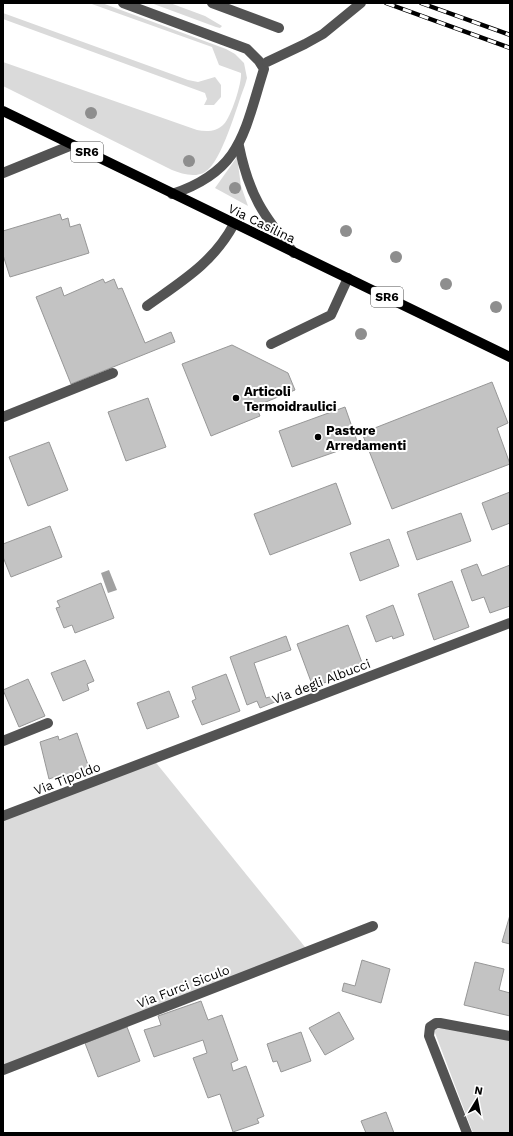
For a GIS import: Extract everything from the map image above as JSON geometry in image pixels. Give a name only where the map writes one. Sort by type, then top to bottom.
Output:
[{"type":"main road","name":"Via Casilina","points":[[3,110],[172,194],[510,357]]},
{"type":"street","points":[[123,3],[232,42],[247,49],[259,61],[264,69],[239,146],[223,166],[211,176],[192,187],[172,194]]},
{"type":"street","points":[[212,3],[279,28]]},
{"type":"street","points":[[267,62],[327,32],[360,3]]},
{"type":"street","points":[[3,174],[72,145]]},
{"type":"street","points":[[239,146],[245,173],[260,209],[294,253]]},
{"type":"street","points":[[147,306],[200,268],[224,242],[234,224]]},
{"type":"street","points":[[271,344],[331,315],[348,278]]},
{"type":"street","points":[[3,417],[114,373]]},
{"type":"street","name":"Via degli Albucci","points":[[141,763],[510,623]]},
{"type":"street","points":[[3,741],[48,723]]},
{"type":"street","name":"Via Tipoldo","points":[[3,816],[141,763]]},
{"type":"street","name":"Via Furci Siculo","points":[[3,1070],[373,926]]},
{"type":"street","points":[[467,1133],[429,1030],[432,1025],[440,1023],[510,1036]]},
{"type":"shaded area","points":[[89,3],[102,3],[226,49],[235,54],[244,63],[247,78],[233,119],[217,157],[205,172],[193,175],[172,170],[3,86],[3,62],[197,130],[211,131],[218,129],[224,124],[236,100],[241,73],[219,65],[212,47]]},
{"type":"shaded area","points":[[151,3],[170,3],[205,16],[222,26],[220,28],[216,27]]},
{"type":"shaded area","points":[[3,13],[188,80],[198,82],[215,77],[221,85],[221,97],[214,105],[204,105],[207,99],[205,93],[3,19]]},
{"type":"shaded area","points":[[237,157],[241,186],[248,206],[215,188]]},
{"type":"shaded area","points":[[109,570],[117,590],[108,593],[101,573]]},
{"type":"shaded area","points":[[153,759],[309,952],[3,1071],[3,817]]},
{"type":"shaded area","points":[[432,1025],[510,1036],[510,1133],[473,1133]]},
{"type":"building","points":[[60,214],[62,220],[68,218],[70,227],[80,224],[89,253],[10,277],[3,255],[3,231]]},
{"type":"building","points":[[103,279],[105,283],[114,279],[118,289],[122,288],[145,343],[171,332],[175,342],[71,384],[36,297],[61,287],[64,296]]},
{"type":"building","name":"Articoli Termoidraulici","points":[[232,345],[288,373],[295,390],[256,406],[260,416],[211,436],[182,364]]},
{"type":"building","points":[[492,382],[508,423],[497,428],[510,464],[392,509],[362,433]]},
{"type":"building","points":[[148,398],[166,447],[126,461],[108,412]]},
{"type":"building","name":"Pastore Arredamenti","points":[[345,407],[358,444],[292,467],[279,431]]},
{"type":"building","points":[[49,442],[68,490],[28,506],[9,457]]},
{"type":"building","points":[[336,483],[351,524],[270,555],[254,514]]},
{"type":"building","points":[[510,492],[510,523],[492,530],[482,503]]},
{"type":"building","points":[[461,513],[471,541],[417,560],[407,532]]},
{"type":"building","points":[[50,526],[62,557],[11,577],[3,557],[3,544]]},
{"type":"building","points":[[389,539],[399,566],[360,581],[350,553]]},
{"type":"building","points":[[477,564],[482,576],[510,565],[510,606],[490,613],[484,597],[472,601],[461,570]]},
{"type":"building","points":[[452,581],[469,627],[434,640],[418,594]]},
{"type":"building","points":[[101,583],[114,618],[75,633],[72,625],[64,628],[56,608],[60,607],[57,601]]},
{"type":"building","points":[[393,605],[404,635],[393,639],[392,636],[376,642],[366,616]]},
{"type":"building","points":[[348,625],[364,668],[313,687],[297,644]]},
{"type":"building","points":[[286,636],[291,650],[254,663],[266,698],[273,696],[275,702],[260,708],[257,701],[247,705],[230,657]]},
{"type":"building","points":[[85,660],[94,681],[87,684],[89,690],[63,701],[51,673]]},
{"type":"building","points":[[226,674],[240,711],[202,725],[192,701],[196,699],[192,687]]},
{"type":"building","points":[[28,679],[45,716],[19,727],[3,690]]},
{"type":"building","points":[[169,691],[179,717],[147,729],[137,703]]},
{"type":"building","points":[[77,733],[89,768],[65,776],[64,774],[49,779],[40,742],[58,736],[59,740]]},
{"type":"building","points":[[510,915],[510,944],[502,942]]},
{"type":"building","points":[[362,960],[390,969],[381,1003],[342,991],[344,983],[355,986]]},
{"type":"building","points":[[475,962],[504,969],[499,990],[510,993],[510,1016],[464,1005]]},
{"type":"building","points":[[201,1001],[208,1020],[222,1015],[238,1060],[231,1063],[233,1071],[246,1066],[264,1116],[257,1119],[259,1123],[233,1132],[220,1094],[208,1098],[193,1058],[207,1053],[203,1040],[154,1057],[144,1030],[161,1025],[158,1016]]},
{"type":"building","points":[[339,1012],[354,1039],[325,1055],[309,1028]]},
{"type":"building","points":[[127,1027],[140,1061],[98,1077],[85,1043]]},
{"type":"building","points":[[301,1032],[311,1061],[281,1072],[277,1061],[273,1062],[267,1044]]},
{"type":"building","points":[[386,1112],[394,1133],[366,1133],[361,1121]]},
{"type":"railway","points":[[386,3],[510,48]]},
{"type":"railway","points":[[421,3],[510,35]]},
{"type":"place","name":"Articoli Termoidraulici","points":[[236,398]]},
{"type":"place","name":"Pastore Arredamenti","points":[[318,437]]}]
